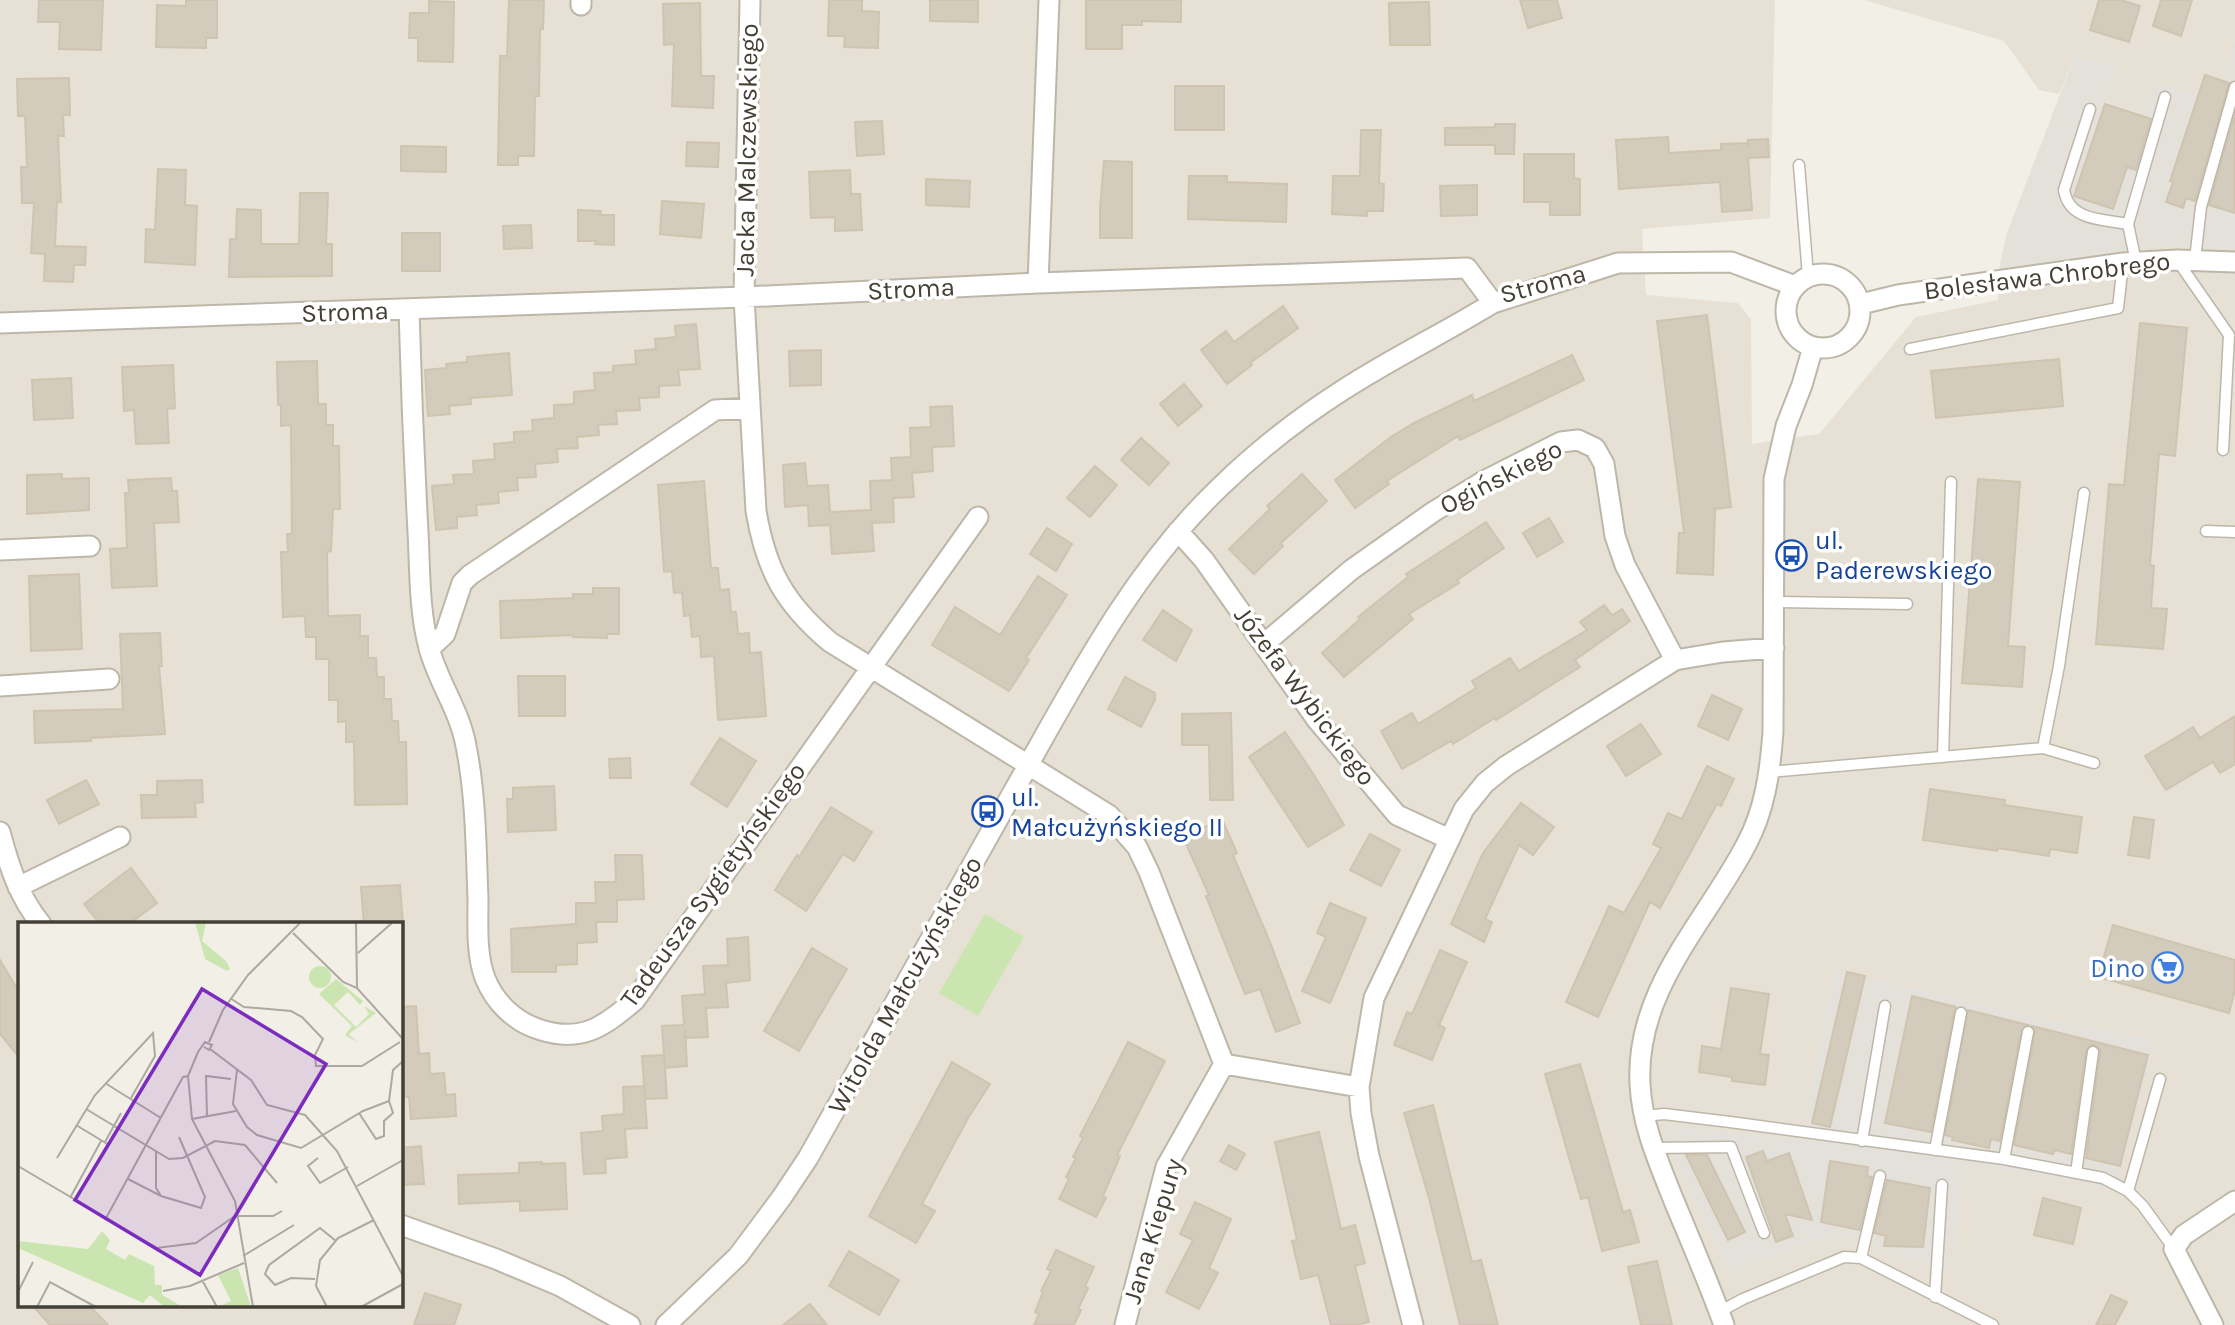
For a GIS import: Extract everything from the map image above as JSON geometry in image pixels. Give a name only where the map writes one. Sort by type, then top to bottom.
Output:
[{"type":"street","name":"Jacka Malczewskiego","points":[[750,0],[744,298],[756,511],[762,543],[775,578],[794,607],[830,642],[1109,816],[1137,847],[1149,872],[1224,1064]]},
{"type":"street","points":[[1038,283],[1049,0]]},
{"type":"street","name":"Bolesława Chrobrego","points":[[1861,304],[1898,295],[2130,263],[2186,260],[2235,262]]},
{"type":"street","name":"Stroma","points":[[0,323],[744,298],[1038,283],[1467,268],[1493,303],[1618,262],[1731,262],[1802,281]]},
{"type":"street","points":[[1825,273],[1841,277],[1854,288],[1861,304],[1857,328],[1849,338],[1826,348],[1813,347],[1800,340],[1790,328],[1786,314],[1788,299],[1802,281],[1825,273]]},
{"type":"street","name":"Witolda Małcużyńskiego","points":[[666,1325],[738,1256],[808,1158],[1029,764],[1108,629],[1178,531],[1219,487],[1305,416],[1345,389],[1493,303]]},
{"type":"street","name":"Tadeusza Sygietyńskiego","points":[[409,310],[422,607],[429,649],[459,720],[466,745],[475,818],[479,950],[485,977],[502,1007],[524,1025],[554,1034],[579,1033],[609,1023],[635,1000],[978,517]]},
{"type":"street","points":[[1722,1319],[1653,1147],[1644,1116],[1640,1055],[1646,1024],[1673,962],[1746,845],[1761,813],[1770,772],[1773,732],[1774,479],[1786,426],[1802,386],[1813,347]]},
{"type":"street","points":[[429,649],[445,634],[463,583],[470,575],[715,410],[750,408]]},
{"type":"street","name":"Ogińskiego","points":[[1264,644],[1351,570],[1433,512],[1482,482],[1562,442],[1578,440],[1595,448],[1604,464],[1615,536],[1625,565],[1675,660]]},
{"type":"street","name":"Józefa Wybickiego","points":[[1178,531],[1204,560],[1317,720],[1397,815],[1449,839]]},
{"type":"street","points":[[0,550],[90,547]]},
{"type":"street","points":[[1413,1325],[1369,1156],[1359,1087],[1374,998],[1464,809],[1485,783],[1506,766],[1675,660],[1723,652],[1774,648]]},
{"type":"street","points":[[0,686],[109,679]]},
{"type":"street","points":[[0,832],[9,867],[40,922]]},
{"type":"street","points":[[18,887],[120,836]]},
{"type":"street","points":[[1224,1064],[1359,1087]]},
{"type":"street","name":"Jana Kiepury","points":[[1125,1325],[1166,1167],[1224,1064]]},
{"type":"street","points":[[2213,1325],[2174,1249],[2184,1235],[2235,1201]]},
{"type":"street","points":[[402,1225],[496,1259],[547,1281],[629,1325]]},
{"type":"lane","points":[[2223,450],[2229,335],[2186,260],[2235,87]]},
{"type":"lane","points":[[1910,349],[2118,308],[2130,263],[2128,224],[2165,97]]},
{"type":"lane","points":[[2090,109],[2064,190],[2066,203],[2077,213],[2128,224]]},
{"type":"lane","points":[[1799,165],[1802,281]]},
{"type":"lane","points":[[1943,757],[1951,482]]},
{"type":"lane","points":[[2043,748],[2059,666],[2084,493]]},
{"type":"lane","points":[[2206,531],[2235,532]]},
{"type":"lane","points":[[1774,602],[1907,604]]},
{"type":"lane","points":[[1770,772],[2043,748],[2094,763]]},
{"type":"lane","points":[[1862,1141],[1885,1006]]},
{"type":"lane","points":[[1935,1150],[1961,1013]]},
{"type":"lane","points":[[2004,1159],[2028,1032]]},
{"type":"lane","points":[[2076,1173],[2093,1052]]},
{"type":"lane","points":[[2127,1191],[2160,1079]]},
{"type":"lane","points":[[1644,1116],[1664,1114],[2004,1159],[2103,1178],[2127,1191],[2160,1227],[2174,1249]]},
{"type":"lane","points":[[1653,1147],[1731,1147],[1764,1233]]},
{"type":"lane","points":[[1861,1258],[1880,1176]]},
{"type":"lane","points":[[1935,1297],[1942,1185]]},
{"type":"lane","points":[[1722,1319],[1743,1299],[1844,1257],[1861,1258],[1993,1325]]},
{"type":"shaded area","points":[[0,0],[1775,0],[1770,218],[1642,229],[1646,295],[1738,303],[1751,319],[1752,444],[1819,434],[1916,317],[1998,300],[1999,269],[2013,269],[2103,252],[2164,246],[2235,249],[2235,1325],[0,1325]]},
{"type":"shaded area","points":[[1864,0],[2235,0],[2235,40],[2223,80],[2198,94],[2151,88],[2142,113],[2106,103],[2117,66],[2075,55],[2059,94],[2039,90],[2004,41]]},
{"type":"shaded area","points":[[2235,40],[2235,249],[2164,246],[2103,252],[2013,269],[1999,269],[2006,236],[2075,55],[2117,66],[2106,103],[2142,113],[2151,87],[2159,83],[2197,94],[2205,76],[2223,80]]},
{"type":"shaded area","points":[[1833,969],[2021,1014],[2156,1040],[2116,1191],[2081,1182],[1968,1164],[1951,1269],[1943,1271],[1883,1252],[1858,1236],[1809,1241],[1730,1275],[1666,1139],[1666,1124],[1801,1141]]},
{"type":"green space","points":[[985,914],[1024,937],[978,1016],[939,993]]},
{"type":"building","points":[[39,0],[103,0],[101,50],[59,49],[60,22],[38,22]]},
{"type":"building","points":[[186,0],[217,0],[217,38],[206,38],[206,48],[156,47],[157,5],[186,6]]},
{"type":"building","points":[[509,0],[544,0],[543,29],[540,29],[539,96],[535,96],[534,156],[518,156],[518,165],[498,165],[500,56],[507,56]]},
{"type":"building","points":[[829,0],[862,0],[862,11],[879,12],[878,48],[844,47],[845,36],[828,36]]},
{"type":"building","points":[[930,0],[978,0],[978,22],[930,21]]},
{"type":"building","points":[[1086,0],[1181,0],[1181,22],[1142,21],[1142,25],[1122,25],[1122,49],[1086,49]]},
{"type":"building","points":[[1520,0],[1557,0],[1562,18],[1528,28]]},
{"type":"building","points":[[2099,0],[2121,0],[2140,6],[2129,42],[2090,30]]},
{"type":"building","points":[[2161,0],[2192,0],[2181,36],[2153,26]]},
{"type":"building","points":[[429,1],[454,2],[453,62],[418,61],[418,38],[409,38],[410,13],[429,13]]},
{"type":"building","points":[[1429,2],[1430,45],[1390,45],[1389,3]]},
{"type":"building","points":[[700,3],[701,76],[714,76],[713,108],[672,106],[674,44],[664,45],[663,4]]},
{"type":"building","points":[[2205,75],[2229,83],[2195,201],[2186,198],[2183,208],[2166,202],[2173,182],[2170,181]]},
{"type":"building","points":[[69,78],[70,115],[63,115],[64,136],[58,136],[61,202],[57,202],[55,246],[86,247],[85,265],[74,265],[73,282],[44,281],[45,254],[31,253],[34,203],[22,203],[21,167],[27,167],[25,116],[18,116],[17,79]]},
{"type":"building","points":[[1175,86],[1224,86],[1224,130],[1175,130]]},
{"type":"building","points":[[2105,104],[2151,119],[2136,170],[2127,167],[2113,209],[2074,196]]},
{"type":"building","points":[[2235,114],[2235,213],[2209,205]]},
{"type":"building","points":[[882,121],[884,154],[857,156],[855,122]]},
{"type":"building","points":[[1495,124],[1515,124],[1514,154],[1495,154],[1495,145],[1445,145],[1445,128],[1495,127]]},
{"type":"building","points":[[1361,130],[1381,130],[1379,183],[1384,184],[1383,211],[1367,211],[1367,216],[1332,214],[1333,176],[1360,176]]},
{"type":"building","points":[[1668,137],[1669,153],[1721,150],[1721,144],[1747,143],[1748,148],[1748,140],[1768,139],[1769,157],[1748,158],[1752,210],[1722,212],[1720,182],[1619,189],[1616,140]]},
{"type":"building","points":[[687,142],[719,143],[718,167],[686,166]]},
{"type":"building","points":[[401,146],[446,147],[446,172],[401,171]]},
{"type":"building","points":[[1524,154],[1574,154],[1574,178],[1580,179],[1580,215],[1550,215],[1550,202],[1524,202]]},
{"type":"building","points":[[1104,161],[1132,162],[1132,238],[1100,238]]},
{"type":"building","points":[[158,169],[186,170],[185,205],[197,206],[195,265],[145,262],[146,229],[155,230]]},
{"type":"building","points":[[850,170],[851,194],[860,194],[862,230],[835,231],[835,217],[811,218],[809,172]]},
{"type":"building","points":[[1189,176],[1227,176],[1227,182],[1287,184],[1286,222],[1188,219]]},
{"type":"building","points":[[926,179],[970,181],[969,207],[926,205]]},
{"type":"building","points":[[1477,185],[1477,215],[1441,216],[1440,186]]},
{"type":"building","points":[[300,193],[328,193],[326,244],[332,244],[332,276],[229,277],[230,239],[236,239],[237,209],[261,210],[261,244],[299,244]]},
{"type":"building","points":[[662,201],[704,204],[701,238],[660,234]]},
{"type":"building","points":[[578,210],[601,211],[600,215],[614,215],[614,245],[578,241]]},
{"type":"building","points":[[531,225],[532,248],[504,249],[503,226]]},
{"type":"building","points":[[402,233],[440,233],[440,271],[402,271]]},
{"type":"building","points":[[1283,306],[1298,328],[1250,363],[1252,365],[1227,384],[1201,350],[1226,331],[1234,342]]},
{"type":"building","points":[[1707,315],[1731,507],[1715,509],[1713,575],[1677,573],[1679,533],[1684,533],[1657,321]]},
{"type":"building","points":[[2140,323],[2187,328],[2175,456],[2159,454],[2150,565],[2154,566],[2151,608],[2167,609],[2163,649],[2096,644],[2109,484],[2124,485]]},
{"type":"building","points":[[696,324],[700,369],[678,370],[680,385],[659,386],[659,397],[639,398],[640,410],[616,411],[617,424],[598,425],[599,435],[577,437],[578,448],[557,449],[558,462],[535,464],[536,477],[517,478],[518,490],[498,492],[499,503],[476,505],[477,515],[457,517],[457,528],[436,530],[432,486],[454,484],[453,475],[474,474],[473,461],[495,459],[494,444],[514,442],[514,432],[533,431],[532,420],[554,418],[554,405],[574,404],[574,392],[595,390],[594,373],[613,372],[613,366],[636,364],[635,351],[656,349],[655,339],[676,337],[675,326]]},
{"type":"building","points":[[821,350],[821,385],[790,386],[789,351]]},
{"type":"building","points":[[509,353],[512,395],[470,398],[471,404],[449,406],[450,414],[428,416],[425,370],[447,368],[446,364],[467,362],[467,357]]},
{"type":"building","points":[[1572,355],[1584,380],[1460,440],[1458,436],[1387,481],[1389,484],[1355,508],[1335,480],[1391,437],[1414,423],[1472,395],[1474,401]]},
{"type":"building","points":[[2059,359],[2063,406],[1936,418],[1931,371]]},
{"type":"building","points":[[317,361],[318,404],[326,404],[326,425],[333,425],[333,446],[339,446],[340,509],[333,509],[331,551],[327,552],[328,616],[360,615],[360,636],[368,636],[368,658],[376,658],[377,677],[384,677],[384,699],[391,699],[392,721],[398,721],[399,742],[406,742],[407,804],[355,805],[354,742],[346,742],[346,721],[338,722],[338,700],[329,700],[329,659],[316,659],[316,637],[306,637],[305,616],[283,617],[281,552],[288,552],[287,534],[292,534],[291,425],[281,426],[277,362]]},
{"type":"building","points":[[173,365],[175,408],[167,409],[169,443],[136,444],[134,410],[124,411],[122,367]]},
{"type":"building","points":[[71,378],[73,418],[34,420],[32,380]]},
{"type":"building","points":[[1184,384],[1202,406],[1178,426],[1160,404]]},
{"type":"building","points":[[952,406],[954,446],[932,447],[933,471],[912,473],[914,497],[893,498],[894,522],[872,523],[874,551],[832,554],[830,525],[809,526],[808,505],[785,507],[783,465],[805,463],[807,486],[828,485],[830,512],[871,510],[870,481],[892,480],[891,458],[911,457],[910,428],[931,427],[930,407]]},
{"type":"building","points":[[1141,438],[1169,463],[1149,485],[1121,460]]},
{"type":"building","points":[[1095,466],[1117,485],[1090,517],[1067,498]]},
{"type":"building","points":[[62,474],[62,479],[89,478],[89,510],[27,514],[27,475]]},
{"type":"building","points":[[1302,474],[1327,501],[1281,543],[1283,546],[1254,574],[1229,549],[1270,509],[1267,506]]},
{"type":"building","points":[[171,478],[172,491],[177,491],[179,522],[154,523],[157,586],[112,588],[110,549],[127,548],[125,493],[129,493],[128,480]]},
{"type":"building","points":[[1978,479],[2020,482],[2008,646],[2025,647],[2022,687],[1962,683]]},
{"type":"building","points":[[704,481],[711,568],[718,568],[720,590],[729,589],[731,612],[736,612],[738,634],[749,633],[750,653],[761,652],[766,716],[718,720],[714,656],[701,657],[700,636],[692,637],[690,615],[684,616],[682,592],[674,593],[672,571],[664,572],[658,485]]},
{"type":"building","points":[[1549,518],[1563,542],[1537,557],[1523,533]]},
{"type":"building","points":[[1486,522],[1504,548],[1457,580],[1459,583],[1409,614],[1413,619],[1344,677],[1322,653],[1360,619],[1358,617],[1408,577],[1406,574]]},
{"type":"building","points":[[1047,528],[1072,544],[1056,571],[1030,554]]},
{"type":"building","points":[[79,574],[82,649],[31,651],[29,576]]},
{"type":"building","points":[[1038,576],[1067,595],[1026,658],[1029,660],[1009,691],[932,645],[955,607],[1000,635]]},
{"type":"building","points":[[593,588],[619,588],[619,634],[607,634],[607,638],[573,635],[501,638],[500,601],[573,598],[573,594],[593,594]]},
{"type":"building","points":[[1604,605],[1612,615],[1622,609],[1630,621],[1575,660],[1580,667],[1496,720],[1495,718],[1453,744],[1451,741],[1402,769],[1381,731],[1412,713],[1418,724],[1476,688],[1472,681],[1510,658],[1519,671],[1587,630],[1580,622]]},
{"type":"building","points":[[1163,610],[1192,630],[1176,661],[1143,640]]},
{"type":"building","points":[[160,633],[162,666],[159,666],[165,734],[35,743],[34,711],[123,709],[120,634]]},
{"type":"building","points":[[518,676],[565,676],[565,716],[519,716]]},
{"type":"building","points":[[1125,677],[1155,693],[1155,700],[1141,727],[1108,709]]},
{"type":"building","points":[[1712,695],[1742,709],[1728,740],[1698,726]]},
{"type":"building","points":[[1231,713],[1233,800],[1210,800],[1209,745],[1182,745],[1182,714]]},
{"type":"building","points":[[2235,716],[2235,764],[2220,773],[2213,762],[2166,790],[2145,756],[2193,727],[2200,738]]},
{"type":"building","points":[[1641,724],[1661,754],[1626,776],[1607,746]]},
{"type":"building","points":[[1285,732],[1344,825],[1308,847],[1249,757]]},
{"type":"building","points":[[720,738],[756,761],[727,807],[691,784]]},
{"type":"building","points":[[630,758],[631,778],[610,778],[609,759]]},
{"type":"building","points":[[1707,766],[1734,779],[1721,806],[1717,804],[1660,908],[1650,902],[1598,1017],[1566,1002],[1609,906],[1624,913],[1661,848],[1653,844],[1668,813],[1682,819]]},
{"type":"building","points":[[86,780],[99,804],[59,824],[47,800]]},
{"type":"building","points":[[202,780],[203,802],[195,803],[196,817],[142,818],[141,795],[157,795],[157,781]]},
{"type":"building","points":[[554,786],[556,830],[508,832],[507,799],[513,799],[513,788]]},
{"type":"building","points":[[1930,789],[2005,800],[2004,805],[2082,817],[2077,853],[2050,849],[2049,856],[1923,840]]},
{"type":"building","points":[[1521,803],[1554,827],[1533,855],[1519,845],[1485,919],[1492,922],[1484,942],[1451,924],[1483,853]]},
{"type":"building","points":[[831,807],[872,832],[854,861],[843,854],[806,911],[775,890]]},
{"type":"building","points":[[2134,817],[2154,820],[2149,858],[2128,855]]},
{"type":"building","points":[[1222,819],[1237,853],[1233,855],[1270,942],[1300,1023],[1276,1032],[1260,989],[1245,994],[1206,896],[1209,895],[1183,837]]},
{"type":"building","points":[[1370,834],[1400,850],[1381,886],[1350,870]]},
{"type":"building","points":[[615,855],[642,855],[644,899],[617,900],[617,922],[596,922],[597,942],[577,943],[577,964],[556,965],[556,972],[512,972],[511,929],[576,924],[576,903],[596,903],[595,882],[616,882]]},
{"type":"building","points":[[131,868],[157,903],[132,922],[98,922],[84,904]]},
{"type":"building","points":[[400,885],[403,924],[364,922],[361,887]]},
{"type":"building","points":[[1330,903],[1366,918],[1330,1003],[1302,991],[1326,937],[1317,933]]},
{"type":"building","name":"Dino","points":[[2113,925],[2235,960],[2235,990],[2229,1013],[2098,977]]},
{"type":"building","points":[[748,937],[750,980],[726,983],[728,1007],[706,1008],[708,1037],[685,1038],[687,1066],[665,1068],[662,1026],[684,1025],[682,996],[705,994],[703,966],[728,965],[727,939]]},
{"type":"building","points":[[812,948],[847,969],[799,1051],[764,1031]]},
{"type":"building","points":[[1440,950],[1467,962],[1439,1025],[1445,1028],[1432,1060],[1394,1045],[1407,1012],[1412,1014]]},
{"type":"building","points":[[0,960],[18,990],[18,1056],[0,1034]]},
{"type":"building","points":[[1847,972],[1865,976],[1830,1127],[1812,1123]]},
{"type":"building","points":[[1731,988],[1769,994],[1760,1054],[1769,1055],[1765,1085],[1732,1081],[1732,1077],[1699,1072],[1702,1046],[1721,1049]]},
{"type":"building","points":[[1912,996],[1956,1007],[1931,1132],[1885,1123]]},
{"type":"building","points":[[416,1006],[419,1054],[429,1053],[430,1074],[444,1073],[446,1095],[455,1094],[456,1116],[411,1119],[409,1097],[402,1097],[402,1007]]},
{"type":"building","points":[[1968,1010],[2028,1025],[2021,1031],[2000,1141],[1991,1139],[1989,1148],[1952,1140],[1953,1137],[1945,1135]]},
{"type":"building","points":[[2032,1026],[2148,1055],[2120,1166],[2086,1158],[2100,1053],[2100,1049],[2095,1045],[2090,1045],[2086,1051],[2071,1154],[2055,1150],[2053,1154],[2014,1145],[2035,1033]]},
{"type":"building","points":[[1128,1042],[1165,1061],[1117,1155],[1120,1156],[1103,1196],[1106,1198],[1096,1217],[1059,1199],[1076,1158],[1073,1157],[1083,1138],[1080,1136]]},
{"type":"building","points":[[664,1055],[667,1098],[645,1099],[642,1056]]},
{"type":"building","points":[[952,1062],[990,1084],[968,1118],[922,1204],[935,1211],[916,1243],[869,1216]]},
{"type":"building","points":[[1580,1064],[1623,1212],[1630,1210],[1639,1242],[1602,1251],[1588,1197],[1581,1199],[1545,1074]]},
{"type":"building","points":[[644,1086],[647,1128],[625,1129],[627,1157],[605,1159],[606,1173],[584,1174],[581,1133],[603,1131],[602,1116],[624,1114],[623,1087]]},
{"type":"building","points":[[1433,1105],[1472,1262],[1481,1260],[1498,1325],[1460,1325],[1429,1198],[1404,1113]]},
{"type":"building","points":[[1319,1132],[1341,1229],[1355,1225],[1365,1263],[1355,1266],[1369,1322],[1331,1325],[1318,1275],[1301,1279],[1292,1241],[1297,1240],[1275,1142]]},
{"type":"building","points":[[1229,1145],[1245,1154],[1236,1170],[1220,1161]]},
{"type":"building","points":[[421,1146],[424,1184],[402,1185],[402,1148]]},
{"type":"building","points":[[1763,1151],[1767,1161],[1789,1153],[1812,1220],[1785,1214],[1793,1236],[1776,1242],[1746,1157]]},
{"type":"building","points":[[1686,1155],[1707,1155],[1745,1232],[1728,1240]]},
{"type":"building","points":[[1830,1161],[1868,1167],[1867,1176],[1872,1177],[1860,1230],[1821,1222]]},
{"type":"building","points":[[519,1163],[565,1163],[567,1209],[520,1211],[520,1201],[459,1204],[458,1175],[519,1173]]},
{"type":"building","points":[[1887,1180],[1930,1188],[1923,1247],[1884,1246],[1886,1236],[1874,1233]]},
{"type":"building","points":[[2043,1198],[2081,1208],[2073,1244],[2034,1235]]},
{"type":"building","points":[[1195,1202],[1231,1219],[1209,1268],[1218,1273],[1199,1309],[1166,1292],[1193,1240],[1180,1234]]},
{"type":"building","points":[[1056,1250],[1094,1267],[1085,1286],[1088,1288],[1074,1325],[1034,1325],[1039,1314],[1035,1312],[1043,1292],[1041,1291],[1051,1271],[1047,1269]]},
{"type":"building","points":[[849,1251],[899,1280],[879,1315],[829,1286]]},
{"type":"building","points":[[1657,1261],[1672,1325],[1641,1325],[1628,1267]]},
{"type":"building","points":[[425,1293],[461,1305],[454,1325],[414,1325]]},
{"type":"building","points":[[2111,1295],[2127,1302],[2115,1325],[2096,1325]]},
{"type":"building","points":[[810,1304],[827,1325],[783,1325]]},
{"type":"building","points":[[35,1308],[92,1308],[108,1325],[50,1325]]},
{"type":"place","name":"ul. Paderewskiego","points":[[1792,555]]},
{"type":"place","name":"ul. Małcużyńskiego II","points":[[988,812]]},
{"type":"place","name":"Dino","points":[[2168,968]]}]
